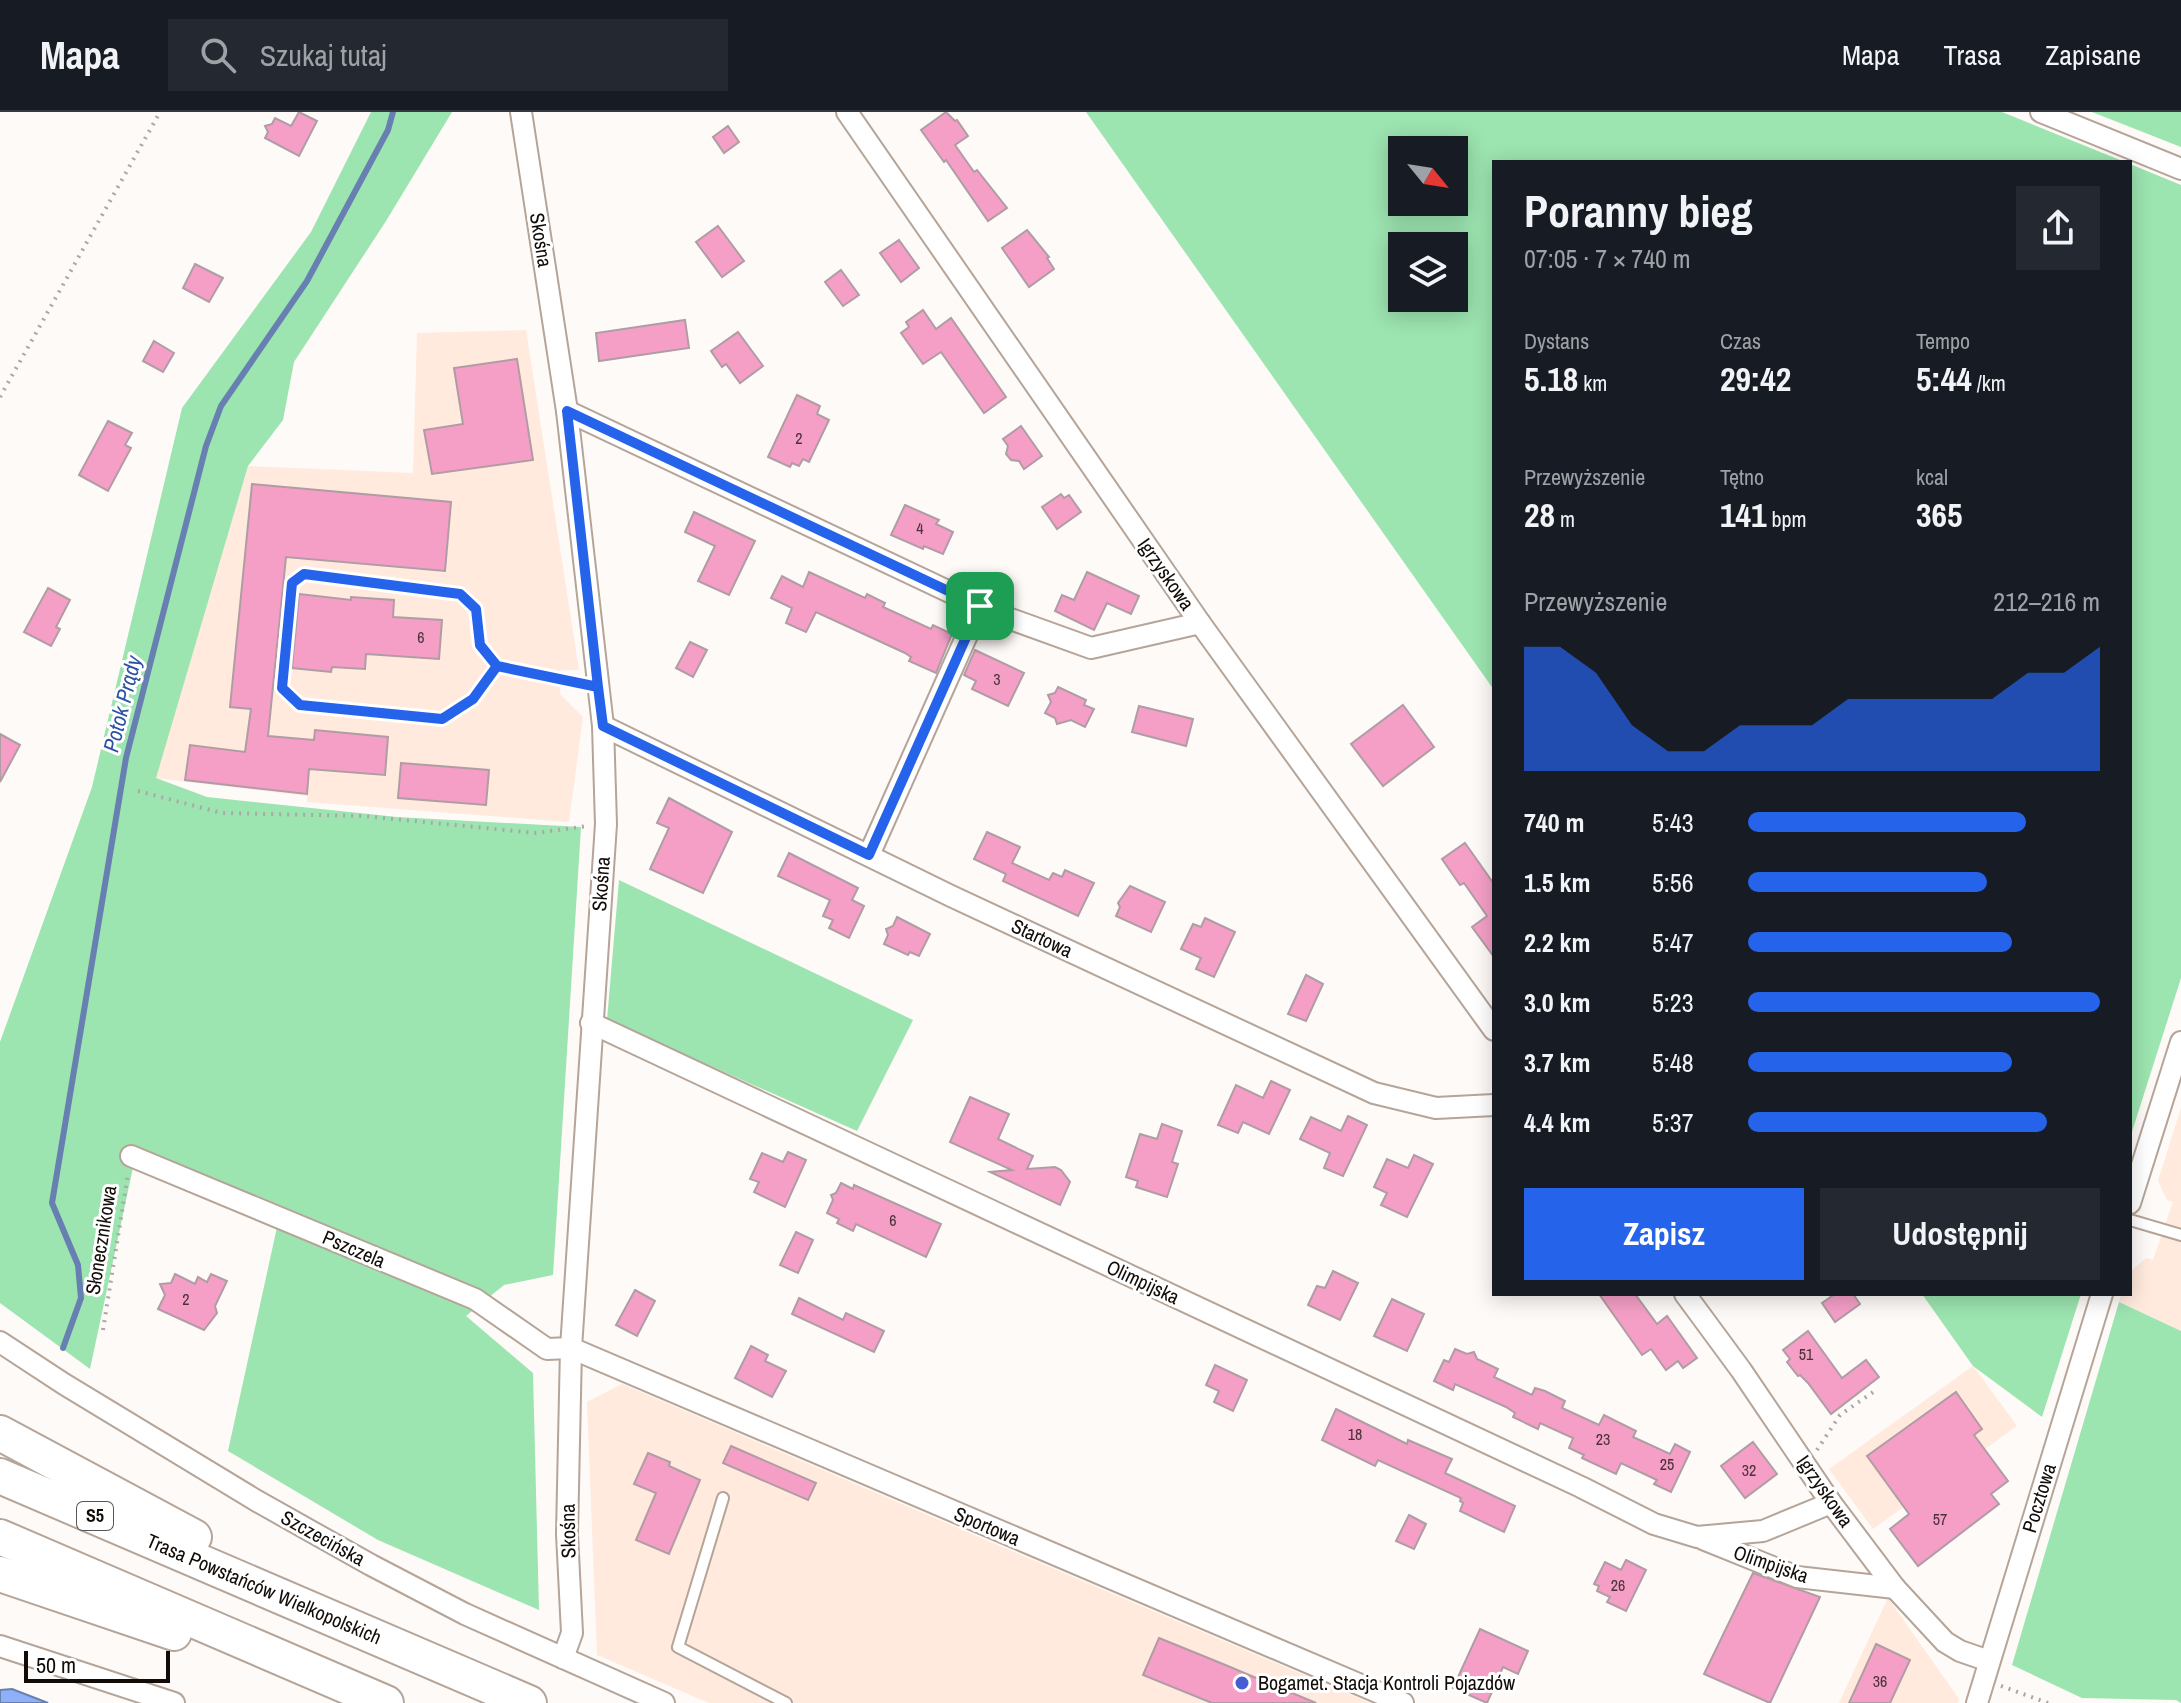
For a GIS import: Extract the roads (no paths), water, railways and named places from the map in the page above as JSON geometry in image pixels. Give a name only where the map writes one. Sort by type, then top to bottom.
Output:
[{"type":"highway","points":[[0,1433],[358,1629]]},
{"type":"highway","name":"Trasa Powstańców Wielkopolskich","points":[[0,1476],[529,1703]]},
{"type":"highway","points":[[0,1537],[386,1703]]},
{"type":"highway","points":[[0,1574],[151,1626],[335,1681]]},
{"type":"street","name":"Skośna","points":[[521,112],[567,411],[603,726],[606,824],[571,1348],[567,1534],[572,1633],[563,1658]]},
{"type":"street","name":"Igrzyskowa","points":[[847,112],[1200,623],[1492,1027]]},
{"type":"street","points":[[2041,112],[2181,169]]},
{"type":"street","points":[[567,411],[980,606],[1091,648],[1200,623]]},
{"type":"street","points":[[869,855],[980,606]]},
{"type":"street","name":"Startowa","points":[[603,726],[951,896],[1374,1093],[1436,1108],[1492,1105]]},
{"type":"street","name":"Olimpijska","points":[[591,1023],[1647,1521],[1697,1537],[1797,1577],[1895,1588]]},
{"type":"street","points":[[2132,1197],[2181,1042]]},
{"type":"street","name":"Pszczela","points":[[131,1156],[475,1299],[547,1349],[571,1348]]},
{"type":"street","name":"Igrzyskowa","points":[[1686,1296],[1831,1503],[1895,1588],[1945,1642],[1986,1671]]},
{"type":"street","name":"Pocztowa","points":[[1977,1703],[2101,1296]]},
{"type":"street","name":"Szczecińska","points":[[0,1342],[64,1384],[308,1530],[465,1614],[664,1703]]},
{"type":"street","name":"Sportowa","points":[[571,1348],[1403,1703]]},
{"type":"street","name":"Olimpijska","points":[[1697,1537],[1763,1531],[1831,1503]]},
{"type":"street","points":[[0,1646],[174,1703]]},
{"type":"lane","points":[[497,666],[473,699],[442,719],[300,705],[282,688],[292,583],[304,574],[460,594],[476,609],[480,645],[497,666],[598,687]]},
{"type":"lane","points":[[2132,1221],[2180,1236]]},
{"type":"lane","points":[[723,1498],[678,1647],[786,1703]]},
{"type":"water","points":[[12,1689],[48,1703],[0,1703],[0,1690]]},
{"type":"waterway","name":"Potok Prądy","points":[[63,1348],[81,1298],[78,1265],[52,1203],[126,758],[206,446],[221,406],[307,281],[388,130],[393,112]]},
{"type":"place","name":"Bogamet. Stacja Kontroli Pojazdów","points":[[1242,1683]]}]
